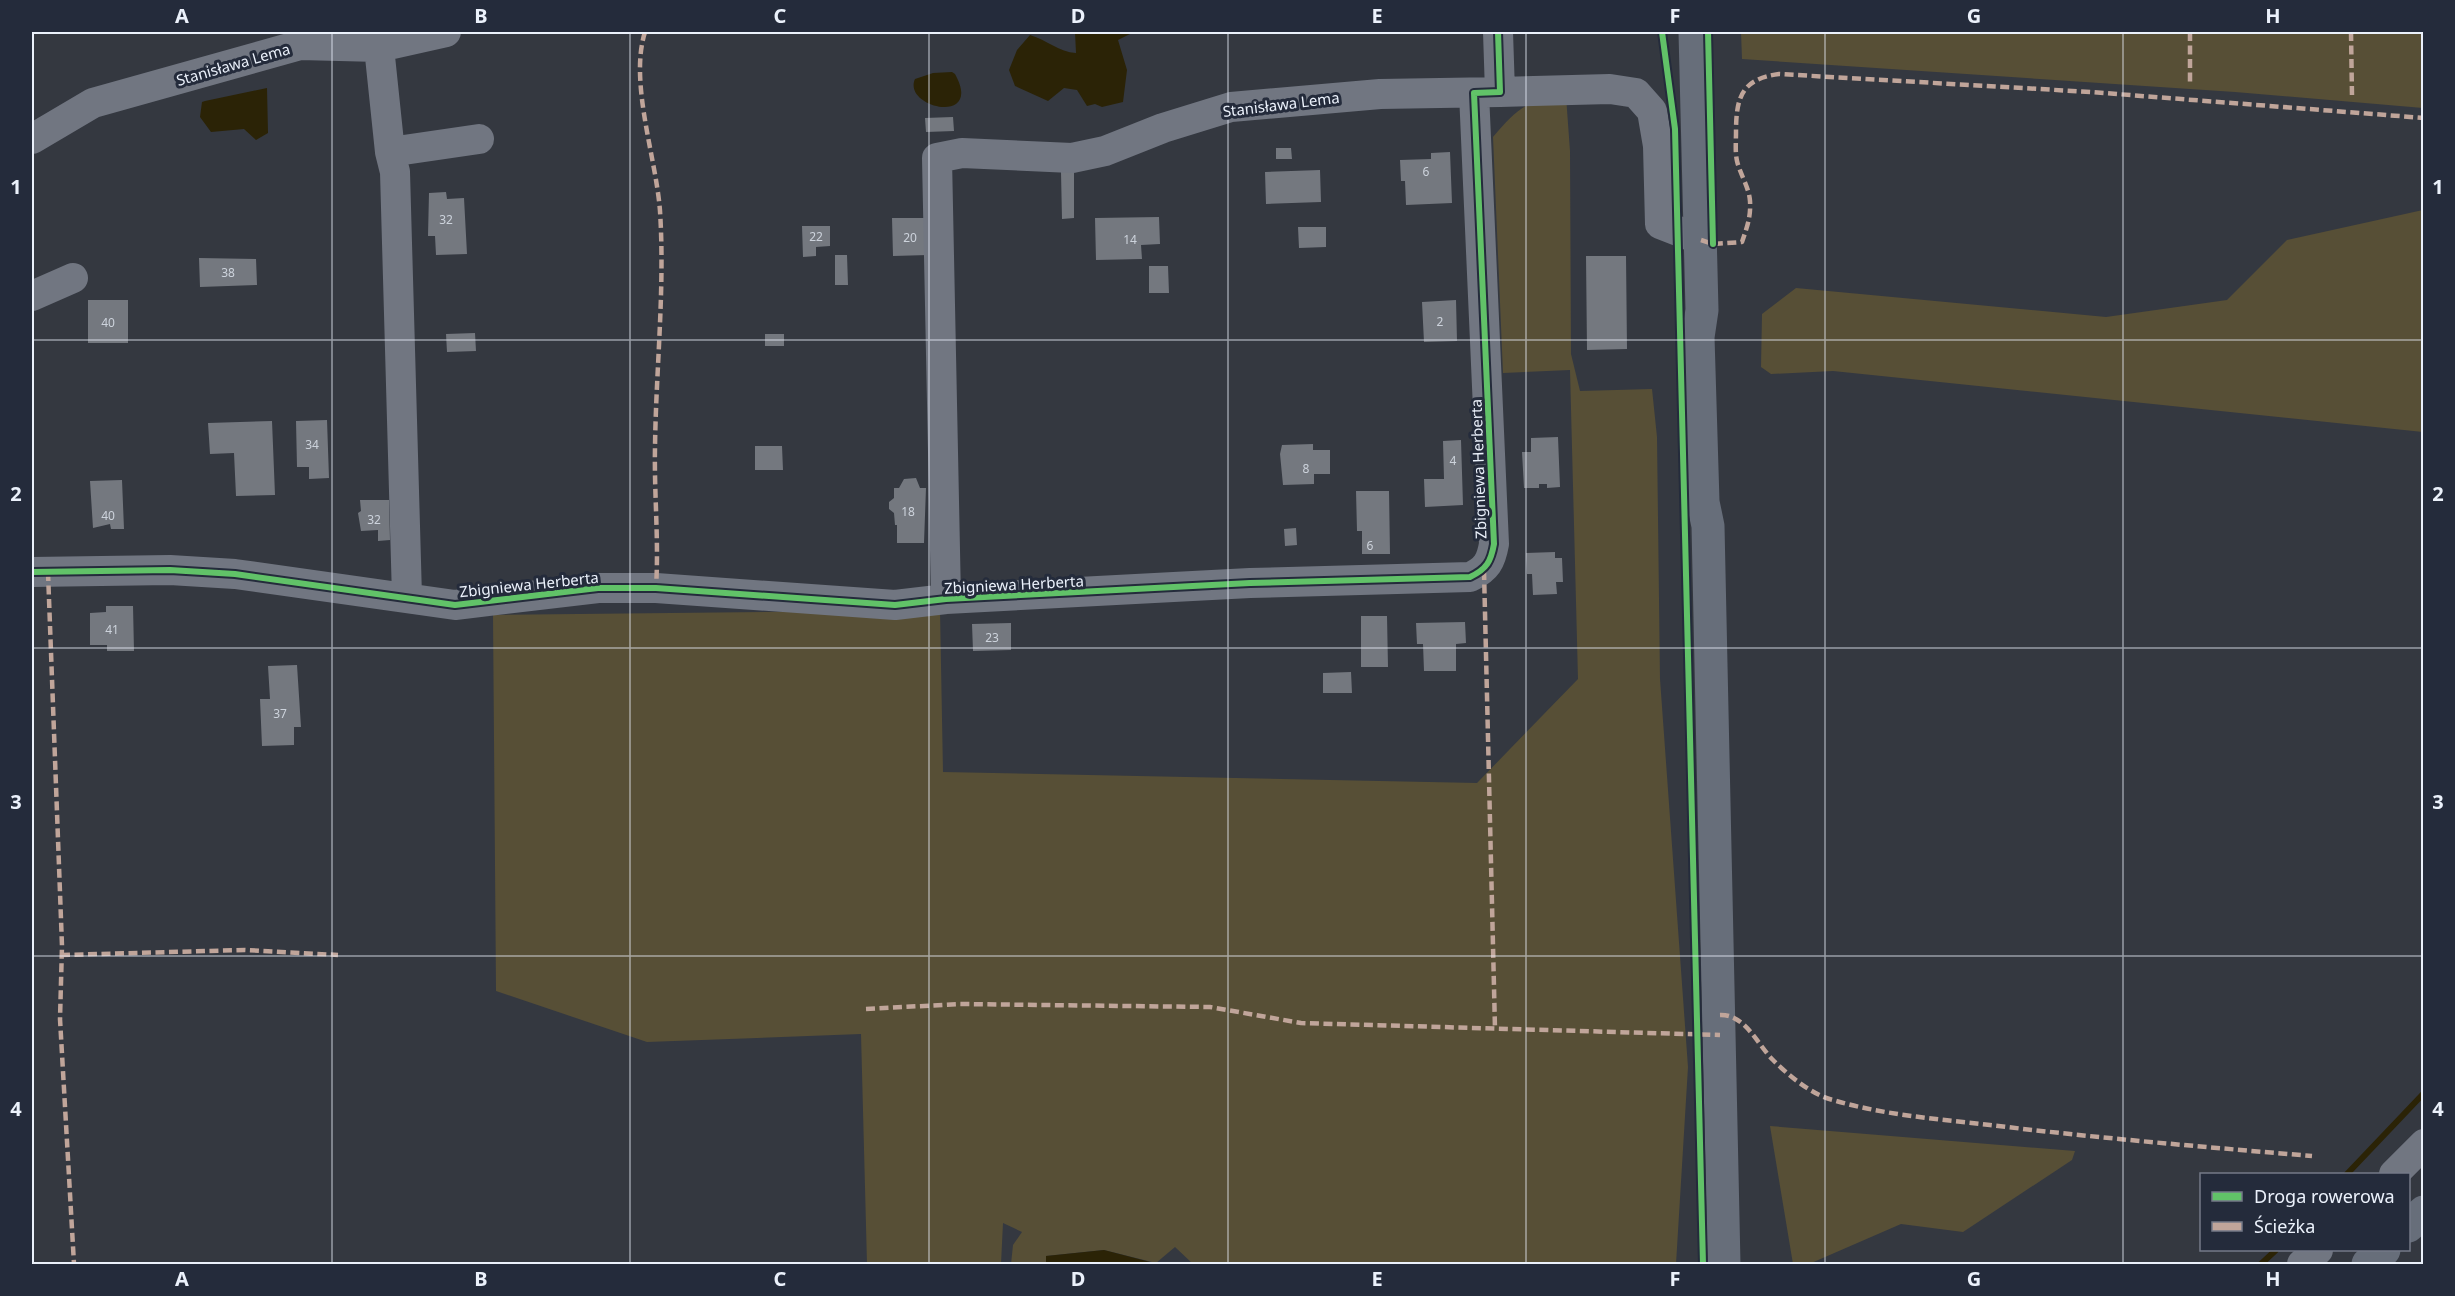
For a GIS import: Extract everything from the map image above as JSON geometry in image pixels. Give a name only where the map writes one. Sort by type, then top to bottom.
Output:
[{"type":"main road","points":[[1695,32],[1702,310],[1698,337],[1702,502],[1708,526],[1724,1264]]},
{"type":"main road","points":[[2410,1225],[2424,1212]]},
{"type":"main road","points":[[2368,1264],[2383,1251]]},
{"type":"street","name":"Stanisława Lema","points":[[32,139],[93,103],[300,38],[379,47],[446,32]]},
{"type":"street","points":[[1487,93],[1498,32]]},
{"type":"street","points":[[379,47],[390,152],[395,172],[407,597]]},
{"type":"street","name":"Stanisława Lema","points":[[946,599],[937,158],[962,153],[1071,158],[1105,151],[1163,128],[1231,107],[1380,94],[1610,89],[1636,93],[1652,111],[1658,146],[1660,224],[1701,240]]},
{"type":"street","name":"Zbigniewa Herberta","points":[[32,572],[170,570],[224,573],[455,605],[598,588],[656,588],[895,605],[946,599],[1250,583],[1470,577],[1484,571],[1491,559],[1494,544],[1487,93]]},
{"type":"street","points":[[390,152],[479,139]]},
{"type":"street","points":[[32,296],[73,278]]},
{"type":"street","points":[[2395,1173],[2424,1144]]},
{"type":"street","points":[[2302,1264],[2317,1251]]},
{"type":"shaded area","points":[[1075,32],[1134,32],[1118,40],[1127,70],[1123,102],[1102,107],[1095,104],[1087,106],[1077,90],[1064,88],[1048,101],[1015,86],[1009,70],[1017,50],[1030,35],[1076,53]]},
{"type":"shaded area","points":[[1741,32],[2423,32],[2423,108],[2235,92],[1742,59]]},
{"type":"shaded area","points":[[952,72],[961,90],[959,101],[952,106],[941,107],[930,104],[920,98],[914,89],[915,79],[933,73]]},
{"type":"shaded area","points":[[267,88],[268,133],[256,140],[244,129],[211,132],[200,117],[202,102]]},
{"type":"shaded area","points":[[1566,96],[1570,151],[1571,354],[1580,391],[1652,389],[1657,437],[1660,679],[1688,1067],[1676,1264],[1193,1264],[1175,1247],[1156,1263],[1104,1250],[1046,1256],[1046,1264],[1011,1264],[1013,1245],[1022,1232],[1003,1223],[1001,1264],[867,1264],[861,1034],[647,1042],[496,991],[493,615],[940,610],[943,772],[1477,783],[1578,679],[1570,370],[1503,373],[1493,137],[1509,119],[1524,107],[1542,99]]},
{"type":"shaded area","points":[[2423,210],[2423,432],[1833,371],[1771,374],[1761,367],[1762,314],[1796,288],[2106,317],[2227,300],[2287,240]]},
{"type":"shaded area","points":[[1770,1126],[2075,1151],[2072,1160],[1963,1232],[1901,1224],[1809,1264],[1793,1264]]},
{"type":"shaded area","points":[[1104,1250],[1158,1264],[1046,1264],[1046,1256]]},
{"type":"building","points":[[953,117],[954,131],[926,132],[925,118]]},
{"type":"building","points":[[1276,148],[1291,148],[1292,159],[1276,159]]},
{"type":"building","points":[[1450,152],[1452,203],[1406,205],[1405,181],[1401,181],[1400,160],[1431,159],[1431,153]]},
{"type":"building","points":[[1320,170],[1321,202],[1266,204],[1265,172]]},
{"type":"building","points":[[1061,172],[1074,172],[1074,218],[1062,219]]},
{"type":"building","points":[[446,192],[447,199],[464,198],[467,254],[436,255],[435,236],[428,236],[429,193]]},
{"type":"building","points":[[1159,217],[1160,244],[1141,245],[1142,259],[1096,260],[1095,218]]},
{"type":"building","points":[[892,218],[927,218],[928,255],[893,256]]},
{"type":"building","points":[[802,226],[830,226],[830,246],[816,247],[816,256],[803,257]]},
{"type":"building","points":[[1298,227],[1326,227],[1326,247],[1299,248]]},
{"type":"building","points":[[835,255],[847,255],[848,285],[835,285]]},
{"type":"building","points":[[1586,256],[1626,256],[1627,349],[1587,350]]},
{"type":"building","points":[[199,258],[256,259],[257,285],[200,287]]},
{"type":"building","points":[[1149,266],[1168,266],[1169,293],[1149,293]]},
{"type":"building","points":[[88,300],[128,300],[128,343],[88,343]]},
{"type":"building","points":[[1456,300],[1457,341],[1424,342],[1422,302]]},
{"type":"building","points":[[475,333],[476,351],[447,352],[446,334]]},
{"type":"building","points":[[765,334],[784,334],[784,346],[765,346]]},
{"type":"building","points":[[327,420],[329,478],[309,479],[309,467],[297,467],[296,421]]},
{"type":"building","points":[[272,421],[275,495],[236,496],[234,453],[210,454],[208,423]]},
{"type":"building","points":[[1558,437],[1560,487],[1547,488],[1547,484],[1539,484],[1539,488],[1524,488],[1522,452],[1531,452],[1531,438]]},
{"type":"building","points":[[1461,440],[1463,505],[1425,507],[1424,479],[1444,479],[1443,441]]},
{"type":"building","points":[[1313,444],[1313,450],[1330,450],[1330,474],[1314,474],[1314,484],[1283,485],[1280,454],[1282,445]]},
{"type":"building","points":[[755,446],[782,446],[783,470],[755,470]]},
{"type":"building","points":[[916,478],[920,488],[926,488],[924,543],[897,543],[897,525],[895,525],[894,513],[889,509],[889,502],[894,498],[894,488],[899,488],[904,479]]},
{"type":"building","points":[[122,480],[124,529],[111,529],[110,524],[93,528],[90,481]]},
{"type":"building","points":[[1356,491],[1389,491],[1390,554],[1362,554],[1362,531],[1357,531]]},
{"type":"building","points":[[360,500],[389,500],[390,540],[378,541],[378,530],[361,531],[358,513],[361,511]]},
{"type":"building","points":[[1296,528],[1297,545],[1285,546],[1284,529]]},
{"type":"building","points":[[1555,552],[1555,558],[1562,558],[1563,582],[1556,582],[1557,594],[1533,595],[1532,574],[1527,574],[1526,553]]},
{"type":"building","points":[[106,606],[133,606],[134,651],[107,651],[107,645],[90,645],[90,613],[106,612]]},
{"type":"building","points":[[1361,616],[1387,616],[1388,667],[1361,667]]},
{"type":"building","points":[[1465,622],[1466,643],[1456,644],[1456,671],[1424,671],[1423,644],[1417,644],[1416,623]]},
{"type":"building","points":[[1011,623],[1011,650],[973,651],[972,624]]},
{"type":"building","points":[[297,665],[301,727],[294,727],[294,745],[262,746],[260,699],[270,699],[268,666]]},
{"type":"building","points":[[1351,672],[1352,693],[1323,693],[1323,673]]},
{"type":"waterway","points":[[2348,1173],[2424,1093]]},
{"type":"waterway","points":[[2261,1264],[2275,1251]]},
{"type":"marked path","points":[[645,32],[640,73],[645,120],[658,190],[661,240],[655,447],[656,588]]},
{"type":"marked path","points":[[2190,32],[2190,84]]},
{"type":"marked path","points":[[2351,32],[2352,96]]},
{"type":"marked path","points":[[1701,240],[1713,244],[1742,242],[1749,217],[1750,201],[1736,158],[1737,110],[1743,92],[1749,86],[1756,80],[1779,74],[2091,92],[2424,118]]},
{"type":"marked path","points":[[1484,571],[1495,1029]]},
{"type":"marked path","points":[[48,572],[62,946],[60,1019],[74,1264]]},
{"type":"marked path","points":[[61,955],[245,950],[338,955]]},
{"type":"marked path","points":[[866,1009],[960,1004],[1210,1007],[1301,1023],[1720,1035]]},
{"type":"marked path","points":[[1720,1015],[1737,1019],[1750,1031],[1773,1060],[1801,1084],[1817,1094],[1852,1105],[1911,1116],[2030,1130],[2312,1156]]},
{"type":"cycle path","points":[[32,572],[170,570],[235,574],[455,605],[598,588],[656,588],[895,605],[946,599],[1250,583],[1470,577],[1487,564],[1494,544],[1474,93],[1500,92],[1498,32]]},
{"type":"cycle path","points":[[1662,32],[1675,129],[1703,1264]]},
{"type":"cycle path","points":[[1708,32],[1713,244]]}]
